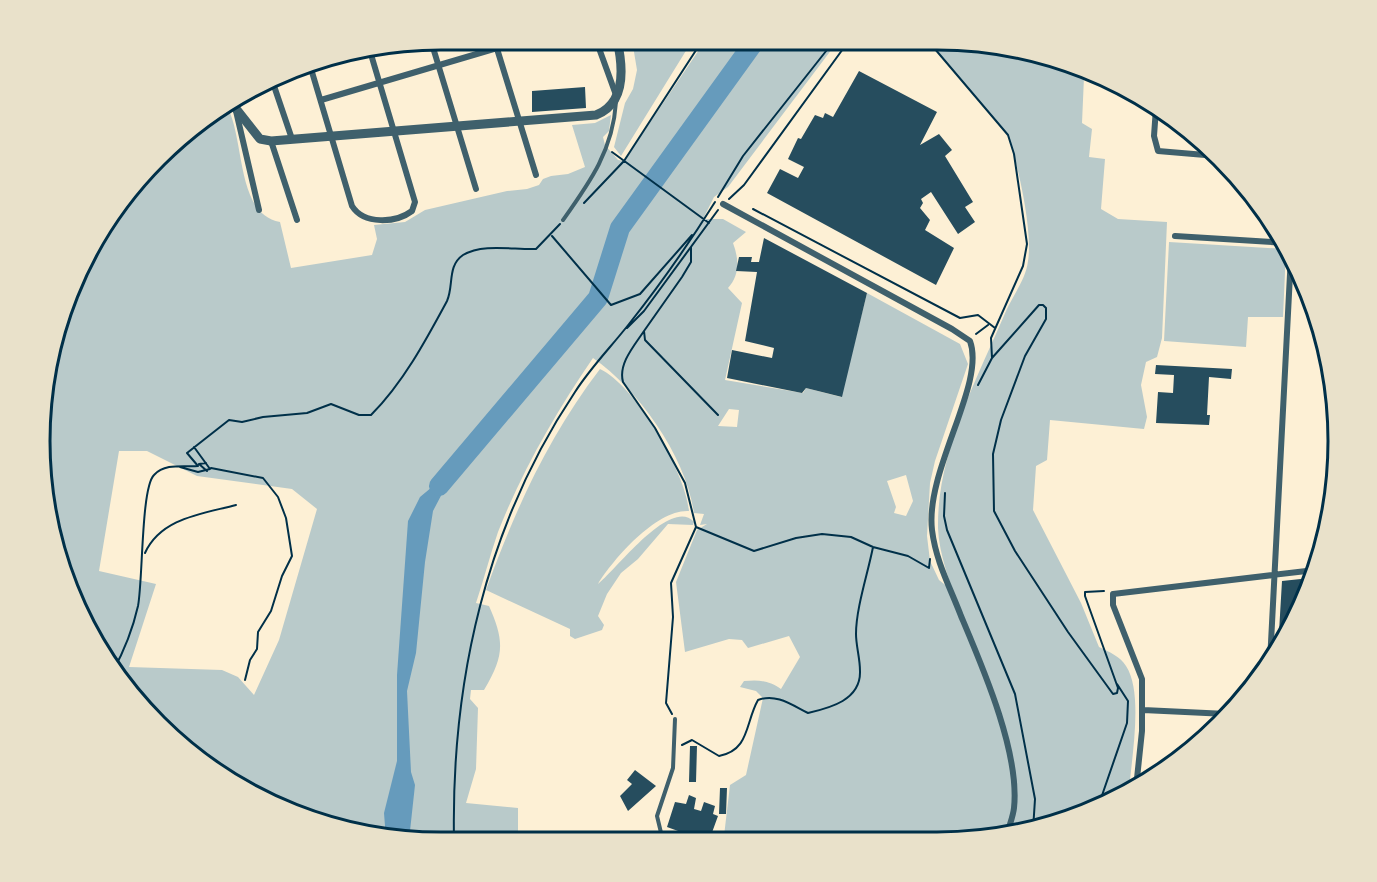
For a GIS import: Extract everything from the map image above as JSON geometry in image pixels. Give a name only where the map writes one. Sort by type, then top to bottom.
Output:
[{"type":"street","points":[[434,50],[476,189]]},
{"type":"street","points":[[321,100],[490,50]]},
{"type":"street","points":[[498,50],[536,176]]},
{"type":"street","points":[[600,50],[616,96]]},
{"type":"street","points":[[236,107],[260,139],[272,141],[596,115],[609,106],[616,96],[623,69],[618,50]]},
{"type":"street","points":[[312,71],[355,210],[363,216],[385,220],[403,217],[415,206],[372,56]]},
{"type":"street","points":[[274,87],[292,139]]},
{"type":"street","points":[[234,108],[259,210]]},
{"type":"street","points":[[1155,116],[1155,146],[1165,153],[1203,155]]},
{"type":"street","points":[[272,141],[297,220]]},
{"type":"street","points":[[723,204],[970,341],[974,352],[974,364],[940,465],[934,494],[932,528],[938,563],[962,617],[1005,736],[1014,785],[1014,810],[1010,825]]},
{"type":"street","points":[[1175,236],[1273,242]]},
{"type":"street","points":[[1271,644],[1292,279]]},
{"type":"street","points":[[1137,777],[1143,710],[1142,679],[1113,605],[1113,594],[1306,571]]},
{"type":"street","points":[[1143,710],[1217,714]]},
{"type":"lane","points":[[563,220],[596,173],[607,149],[615,121],[616,96]]},
{"type":"lane","points":[[661,832],[657,816],[670,783],[675,719]]},
{"type":"path","points":[[582,205],[624,161],[696,50]]},
{"type":"path","points":[[454,832],[456,751],[463,686],[476,616],[495,554],[526,476],[550,431],[595,362],[622,332],[685,251],[743,156],[827,50]]},
{"type":"path","points":[[622,332],[644,311],[723,204],[744,185],[842,50]]},
{"type":"path","points":[[936,50],[1008,135],[1014,154],[1027,244],[1023,266],[995,328],[990,346],[992,358]]},
{"type":"path","points":[[607,149],[708,224]]},
{"type":"path","points":[[747,206],[960,318],[978,315],[988,325],[995,328]]},
{"type":"path","points":[[207,471],[186,455],[229,420],[242,422],[255,418],[307,413],[326,404],[337,405],[366,416],[378,408],[408,369],[447,300],[452,270],[460,258],[476,250],[536,249],[563,220]]},
{"type":"path","points":[[551,235],[611,305],[640,294],[696,230]]},
{"type":"path","points":[[675,719],[666,703],[673,617],[671,583],[696,526],[685,483],[655,428],[621,376],[627,357],[691,262],[692,247]]},
{"type":"path","points":[[978,386],[992,358],[1039,305],[1043,304],[1046,308],[1046,319],[1025,356],[998,431],[993,454],[994,512],[1000,526],[1068,632],[1113,694],[1118,691],[1085,592],[1101,590],[1113,594]]},
{"type":"path","points":[[970,341],[981,327],[988,325]]},
{"type":"path","points":[[644,331],[648,345],[700,394],[718,415]]},
{"type":"path","points":[[194,447],[211,468],[263,478],[278,497],[286,518],[292,556],[282,576],[271,611],[258,632],[257,649],[250,660],[245,680]]},
{"type":"path","points":[[117,662],[138,606],[144,555],[145,502],[149,481],[162,469],[207,463]]},
{"type":"path","points":[[178,466],[193,471],[207,471],[211,468]]},
{"type":"path","points":[[946,484],[944,516],[947,530],[1019,711],[1035,799],[1034,820]]},
{"type":"path","points":[[144,555],[155,535],[169,525],[237,506]]},
{"type":"path","points":[[696,526],[754,550],[822,534],[850,537],[873,547],[908,556],[929,568],[930,556]]},
{"type":"path","points":[[674,749],[692,740],[719,756],[733,753],[742,743],[758,700],[768,696],[783,700],[808,713],[835,707],[858,685],[860,673],[856,633],[873,547]]},
{"type":"path","points":[[1102,795],[1127,723],[1128,701],[1115,681]]},
{"type":"path","points":[[1128,701],[1133,701]]},
{"type":"shaded area","points":[[634,50],[686,50],[621,156],[614,147],[625,103],[633,89],[637,70]]},
{"type":"shaded area","points":[[699,50],[831,50],[728,187],[714,197],[703,219],[723,219],[746,232],[733,243],[737,267],[735,278],[728,288],[742,303],[725,380],[803,393],[806,388],[841,397],[867,293],[960,344],[968,364],[935,461],[930,483],[927,536],[930,561],[939,580],[949,588],[959,608],[940,548],[939,500],[944,472],[951,444],[971,390],[1025,274],[1029,248],[1027,216],[1008,135],[936,50],[962,50],[1012,57],[1084,78],[1082,123],[1092,129],[1089,157],[1105,159],[1101,209],[1118,219],[1167,222],[1162,338],[1157,357],[1146,362],[1141,385],[1147,417],[1144,429],[1050,420],[1047,460],[1036,466],[1033,510],[1081,603],[1099,647],[1121,660],[1131,678],[1135,727],[1130,781],[1062,812],[987,829],[962,832],[724,832],[730,785],[746,775],[763,698],[756,691],[740,687],[744,681],[759,681],[768,682],[781,689],[800,657],[789,636],[748,648],[742,640],[729,639],[685,652],[676,582],[697,530],[707,524],[700,525],[704,514],[694,513],[681,470],[658,426],[627,388],[593,358],[553,421],[518,487],[498,532],[476,603],[489,606],[498,630],[500,649],[499,658],[484,690],[471,690],[470,699],[478,708],[476,769],[466,803],[518,808],[518,832],[415,832],[390,829],[340,819],[291,803],[245,780],[203,752],[164,718],[130,679],[102,637],[70,567],[53,492],[50,467],[50,415],[57,365],[79,291],[115,223],[164,164],[203,130],[229,111],[248,189],[255,204],[265,216],[280,222],[291,268],[372,255],[377,239],[374,225],[405,222],[425,210],[507,191],[527,189],[539,185],[543,179],[568,174],[585,167],[572,125],[595,123],[611,115],[609,131],[603,137],[605,145],[618,160],[624,161]],"holes":[[[729,409],[739,410],[737,427],[718,426]],[[119,451],[147,451],[197,476],[292,489],[317,509],[279,640],[254,695],[238,677],[222,670],[129,667],[156,584],[99,571]],[[906,475],[913,501],[906,516],[894,513],[896,507],[887,481]]]},
{"type":"shaded area","points":[[1169,242],[1277,248],[1285,265],[1283,317],[1248,317],[1246,347],[1164,341]]},
{"type":"shaded area","points":[[600,369],[614,378],[643,411],[679,475],[689,511],[677,512],[650,526],[614,561],[598,584],[658,526],[672,519],[684,517],[694,522],[693,525],[668,524],[638,559],[621,573],[607,594],[598,616],[604,625],[602,630],[575,639],[570,636],[570,629],[486,590],[534,475],[564,421]]},
{"type":"water","points":[[456,467],[433,511],[425,562],[416,653],[407,691],[411,772],[415,785],[410,831],[385,828],[384,813],[397,761],[397,675],[408,521],[420,497]]},
{"type":"building","points":[[859,71],[937,112],[920,145],[939,134],[952,150],[945,156],[973,202],[965,207],[975,222],[958,234],[931,192],[921,199],[923,203],[920,208],[930,220],[925,230],[954,248],[936,285],[767,193],[780,169],[798,178],[804,167],[788,159],[798,138],[801,139],[815,115],[823,118],[825,113],[833,117]]},
{"type":"building","points":[[585,87],[586,108],[532,112],[532,91]]},
{"type":"building","points":[[764,238],[867,293],[842,397],[806,388],[802,393],[727,378],[732,350],[772,358],[774,348],[745,341],[757,272],[736,271],[739,257],[752,257],[751,262],[759,262]]},
{"type":"building","points":[[1156,365],[1232,369],[1231,379],[1209,377],[1207,415],[1210,415],[1209,425],[1156,423],[1158,392],[1173,393],[1174,375],[1155,374]]},
{"type":"building","points":[[1303,579],[1279,629],[1282,581]]},
{"type":"building","points":[[690,746],[697,746],[696,782],[689,782]]},
{"type":"building","points":[[635,770],[656,786],[628,811],[620,796],[632,784],[627,780]]},
{"type":"building","points":[[720,788],[727,788],[726,814],[719,814]]},
{"type":"building","points":[[689,795],[696,798],[694,809],[701,811],[704,802],[715,806],[713,814],[718,816],[712,832],[681,832],[667,827],[675,802],[686,804]]},
{"type":"waterway","points":[[439,486],[598,298],[620,228],[749,50]]}]
